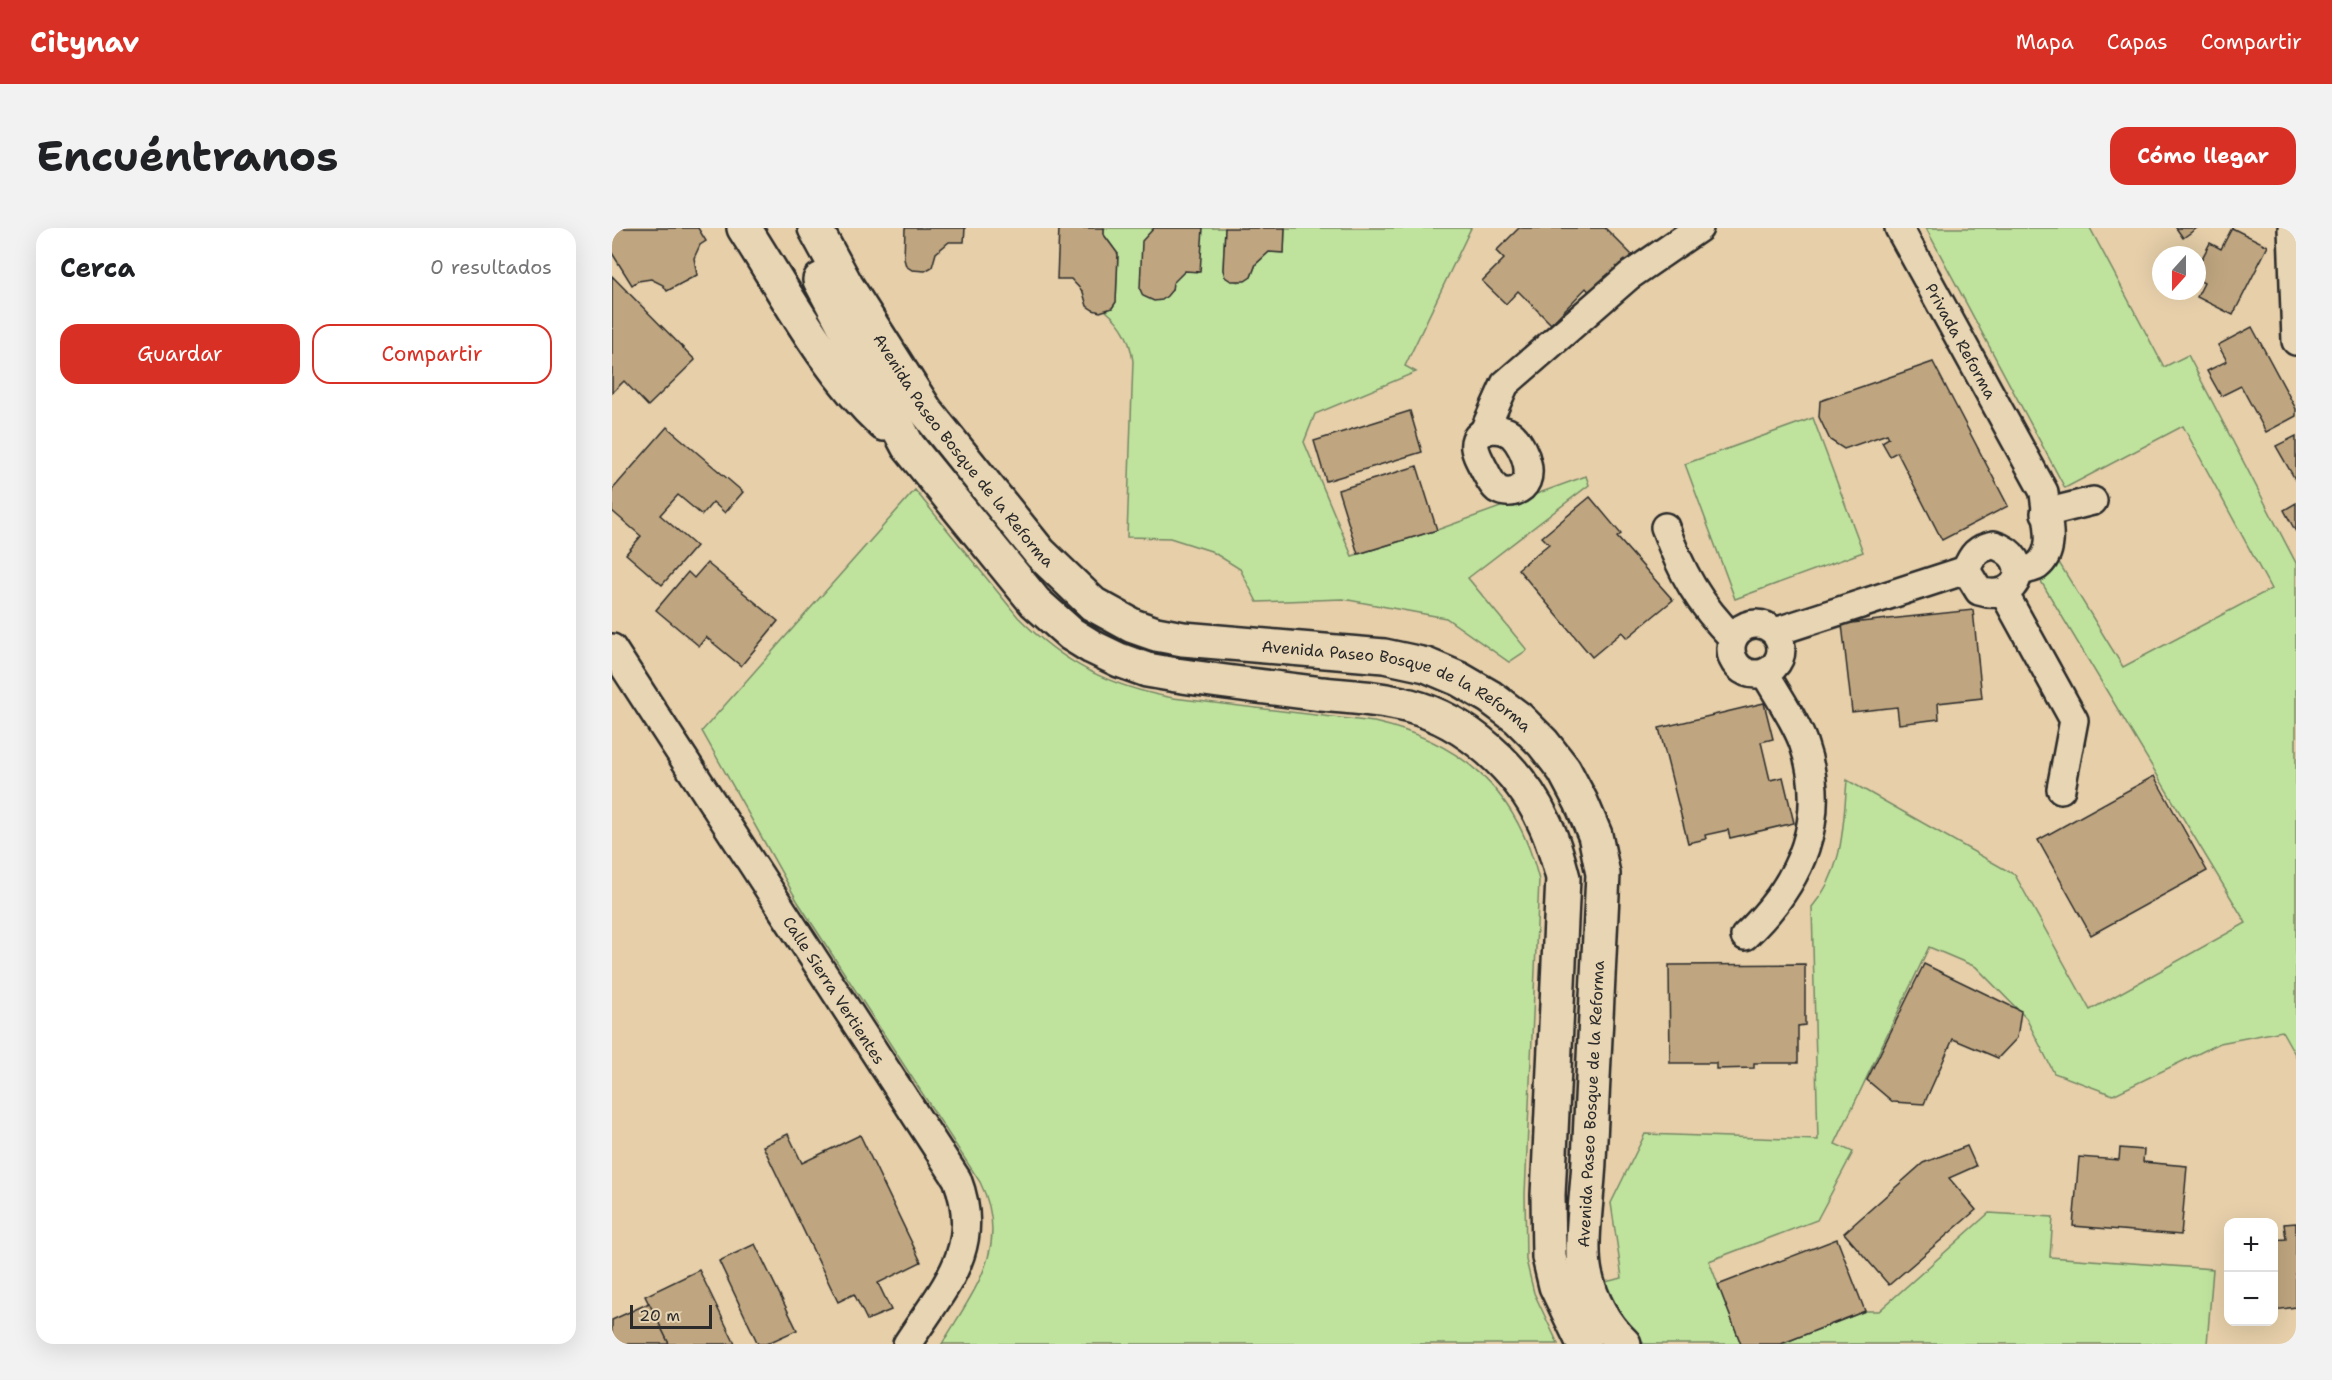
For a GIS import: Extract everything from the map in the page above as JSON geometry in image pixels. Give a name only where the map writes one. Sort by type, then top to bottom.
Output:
[{"type":"main road","points":[[744,228],[832,367],[868,409],[908,446]]},
{"type":"main road","name":"Avenida Paseo Bosque de la Reforma","points":[[792,228],[908,446],[1035,602],[1071,634],[1119,660],[1147,670],[1378,699],[1413,707],[1457,728],[1489,751],[1510,771],[1528,795],[1551,839],[1563,878],[1548,1195],[1549,1257],[1556,1286],[1584,1344]]},
{"type":"main road","name":"Avenida Paseo Bosque de la Reforma","points":[[815,228],[846,285],[926,411],[1040,553],[1077,591],[1110,615],[1132,626],[1183,639],[1384,656],[1426,665],[1459,679],[1490,697],[1518,718],[1543,743],[1564,770],[1581,802],[1594,836],[1603,874],[1584,1262],[1590,1291],[1597,1309],[1607,1325],[1624,1344]]},
{"type":"main road","points":[[840,228],[892,322],[926,411]]},
{"type":"street","points":[[1484,431],[1505,384],[1629,276],[1699,228]]},
{"type":"street","name":"Privada Reforma","points":[[1899,228],[2044,492],[2045,513]]},
{"type":"street","points":[[2292,228],[2296,341]]},
{"type":"street","points":[[1966,570],[1979,591],[1991,595],[2010,571],[2019,548],[2038,528],[2045,513],[2092,501]]},
{"type":"street","points":[[1665,527],[1689,584],[1702,604],[1733,638]]},
{"type":"street","points":[[1775,632],[1966,570],[1972,556],[1982,548],[1995,545],[2010,571],[2074,720],[2061,789]]},
{"type":"street","points":[[1758,623],[1775,632],[1782,650],[1774,668],[1765,673],[1755,674],[1745,672],[1737,666],[1732,658],[1731,648],[1733,638],[1739,630],[1758,623]]},
{"type":"street","name":"Calle Sierra Vertientes","points":[[612,648],[957,1179],[964,1197],[967,1215],[967,1233],[963,1252],[956,1270],[907,1344]]},
{"type":"street","points":[[1745,936],[1779,900],[1792,879],[1802,858],[1814,812],[1811,775],[1802,739],[1765,673]]},
{"type":"green space","points":[[1104,228],[1225,228],[1223,270],[1226,277],[1238,282],[1251,277],[1256,264],[1269,252],[1284,253],[1285,228],[1471,228],[1405,366],[1416,372],[1315,414],[1304,442],[1352,556],[1437,530],[1586,476],[1589,485],[1468,578],[1527,650],[1509,662],[1446,618],[1343,599],[1257,602],[1240,569],[1211,551],[1170,538],[1127,537],[1133,361],[1125,333],[1106,311],[1116,302],[1118,254],[1104,235]]},
{"type":"green space","points":[[1926,228],[2090,228],[2164,367],[2188,355],[2296,563],[2296,1056],[2282,1031],[2220,1043],[2113,1095],[2054,1073],[2026,1018],[1976,967],[1929,947],[1835,1144],[1853,1152],[1817,1220],[1709,1261],[1741,1344],[1644,1344],[1619,1314],[1601,1283],[1622,1278],[1611,1203],[1645,1134],[1818,1140],[1812,907],[1823,893],[1836,863],[1843,831],[1847,780],[2015,875],[2090,1010],[2246,923],[2039,578],[2055,556],[2123,667],[2271,589],[2183,426],[2065,488]]},
{"type":"green space","points":[[1813,418],[1863,552],[1735,599],[1685,464]]},
{"type":"green space","points":[[915,490],[1018,617],[1053,648],[1089,671],[1128,687],[1173,698],[1374,722],[1406,731],[1460,757],[1482,775],[1501,796],[1529,848],[1539,880],[1525,1194],[1526,1260],[1534,1293],[1558,1344],[942,1344],[977,1286],[990,1247],[992,1227],[989,1205],[980,1182],[798,902],[702,731]]},
{"type":"green space","points":[[1989,1213],[2053,1217],[2050,1257],[2213,1269],[2207,1344],[1781,1344],[1865,1311],[1879,1311]]},
{"type":"building","points":[[612,228],[698,228],[706,241],[700,245],[694,258],[697,275],[667,291],[663,285],[651,279],[638,281],[632,285],[612,253]]},
{"type":"building","points":[[905,228],[965,228],[964,242],[949,242],[936,253],[932,267],[925,271],[912,270],[906,266],[904,259]]},
{"type":"building","points":[[1059,228],[1104,228],[1104,235],[1118,254],[1116,302],[1112,308],[1100,312],[1093,310],[1087,306],[1083,292],[1071,279],[1057,279]]},
{"type":"building","points":[[1154,228],[1203,228],[1200,272],[1185,271],[1173,283],[1172,290],[1167,296],[1162,300],[1154,301],[1143,296],[1140,289],[1142,241]]},
{"type":"building","points":[[1225,228],[1285,228],[1284,253],[1269,252],[1256,264],[1251,277],[1245,281],[1231,281],[1225,277],[1223,270]]},
{"type":"building","points":[[1519,228],[1605,228],[1632,255],[1592,295],[1586,288],[1551,324],[1518,291],[1506,304],[1482,281],[1504,259],[1496,251]]},
{"type":"building","points":[[2176,228],[2197,228],[2183,238]]},
{"type":"building","points":[[2232,228],[2268,246],[2233,315],[2203,300],[2206,300],[2206,251],[2210,243],[2221,249]]},
{"type":"building","points":[[612,276],[695,360],[648,406],[624,381],[612,393]]},
{"type":"building","points":[[2252,327],[2296,409],[2296,416],[2266,432],[2241,386],[2221,396],[2207,371],[2227,361],[2218,345]]},
{"type":"building","points":[[1933,362],[2008,506],[1942,540],[1897,452],[1890,456],[1882,442],[1889,438],[1887,434],[1844,449],[1830,440],[1819,417],[1820,401]]},
{"type":"building","points":[[1410,411],[1422,452],[1326,481],[1314,441]]},
{"type":"building","points":[[667,427],[743,492],[725,513],[713,502],[702,515],[678,495],[660,515],[696,546],[662,585],[626,554],[641,536],[612,511],[612,490]]},
{"type":"building","points":[[2296,436],[2296,481],[2276,446]]},
{"type":"building","points":[[1417,466],[1437,530],[1358,554],[1338,490]]},
{"type":"building","points":[[1590,497],[1621,534],[1617,537],[1673,600],[1627,638],[1622,632],[1592,657],[1518,569],[1549,544],[1542,537]]},
{"type":"building","points":[[2296,503],[2296,532],[2284,510]]},
{"type":"building","points":[[707,563],[778,621],[741,666],[706,637],[699,646],[656,610],[688,572],[694,578]]},
{"type":"building","points":[[1973,610],[1982,698],[1938,703],[1939,719],[1899,724],[1897,707],[1852,712],[1842,624]]},
{"type":"building","points":[[1764,703],[1773,739],[1761,742],[1770,780],[1783,777],[1794,823],[1730,838],[1728,830],[1705,835],[1706,839],[1688,843],[1659,728]]},
{"type":"building","points":[[2154,776],[2207,871],[2091,935],[2038,840]]},
{"type":"building","points":[[1805,964],[1805,1025],[1798,1026],[1798,1063],[1754,1063],[1754,1068],[1716,1069],[1716,1063],[1670,1063],[1669,965]]},
{"type":"building","points":[[1924,964],[2021,1011],[2017,1038],[1998,1058],[1953,1039],[1924,1104],[1893,1102],[1867,1080]]},
{"type":"building","points":[[788,1134],[802,1163],[860,1135],[921,1262],[878,1283],[891,1310],[867,1320],[854,1294],[838,1302],[763,1146]]},
{"type":"building","points":[[1967,1146],[1976,1166],[1949,1178],[1976,1210],[1889,1285],[1844,1233],[1923,1163]]},
{"type":"building","points":[[2120,1148],[2144,1150],[2143,1162],[2187,1166],[2181,1235],[2073,1226],[2079,1157],[2119,1160]]},
{"type":"building","points":[[2296,1223],[2296,1307],[2278,1309],[2278,1240],[2286,1239],[2284,1224]]},
{"type":"building","points":[[1837,1239],[1865,1311],[1781,1344],[1741,1344],[1718,1285]]},
{"type":"building","points":[[755,1244],[797,1330],[766,1344],[758,1344],[719,1261]]},
{"type":"building","points":[[699,1270],[735,1344],[669,1344],[645,1296]]},
{"type":"building","points":[[649,1303],[669,1344],[612,1344],[612,1320]]}]
